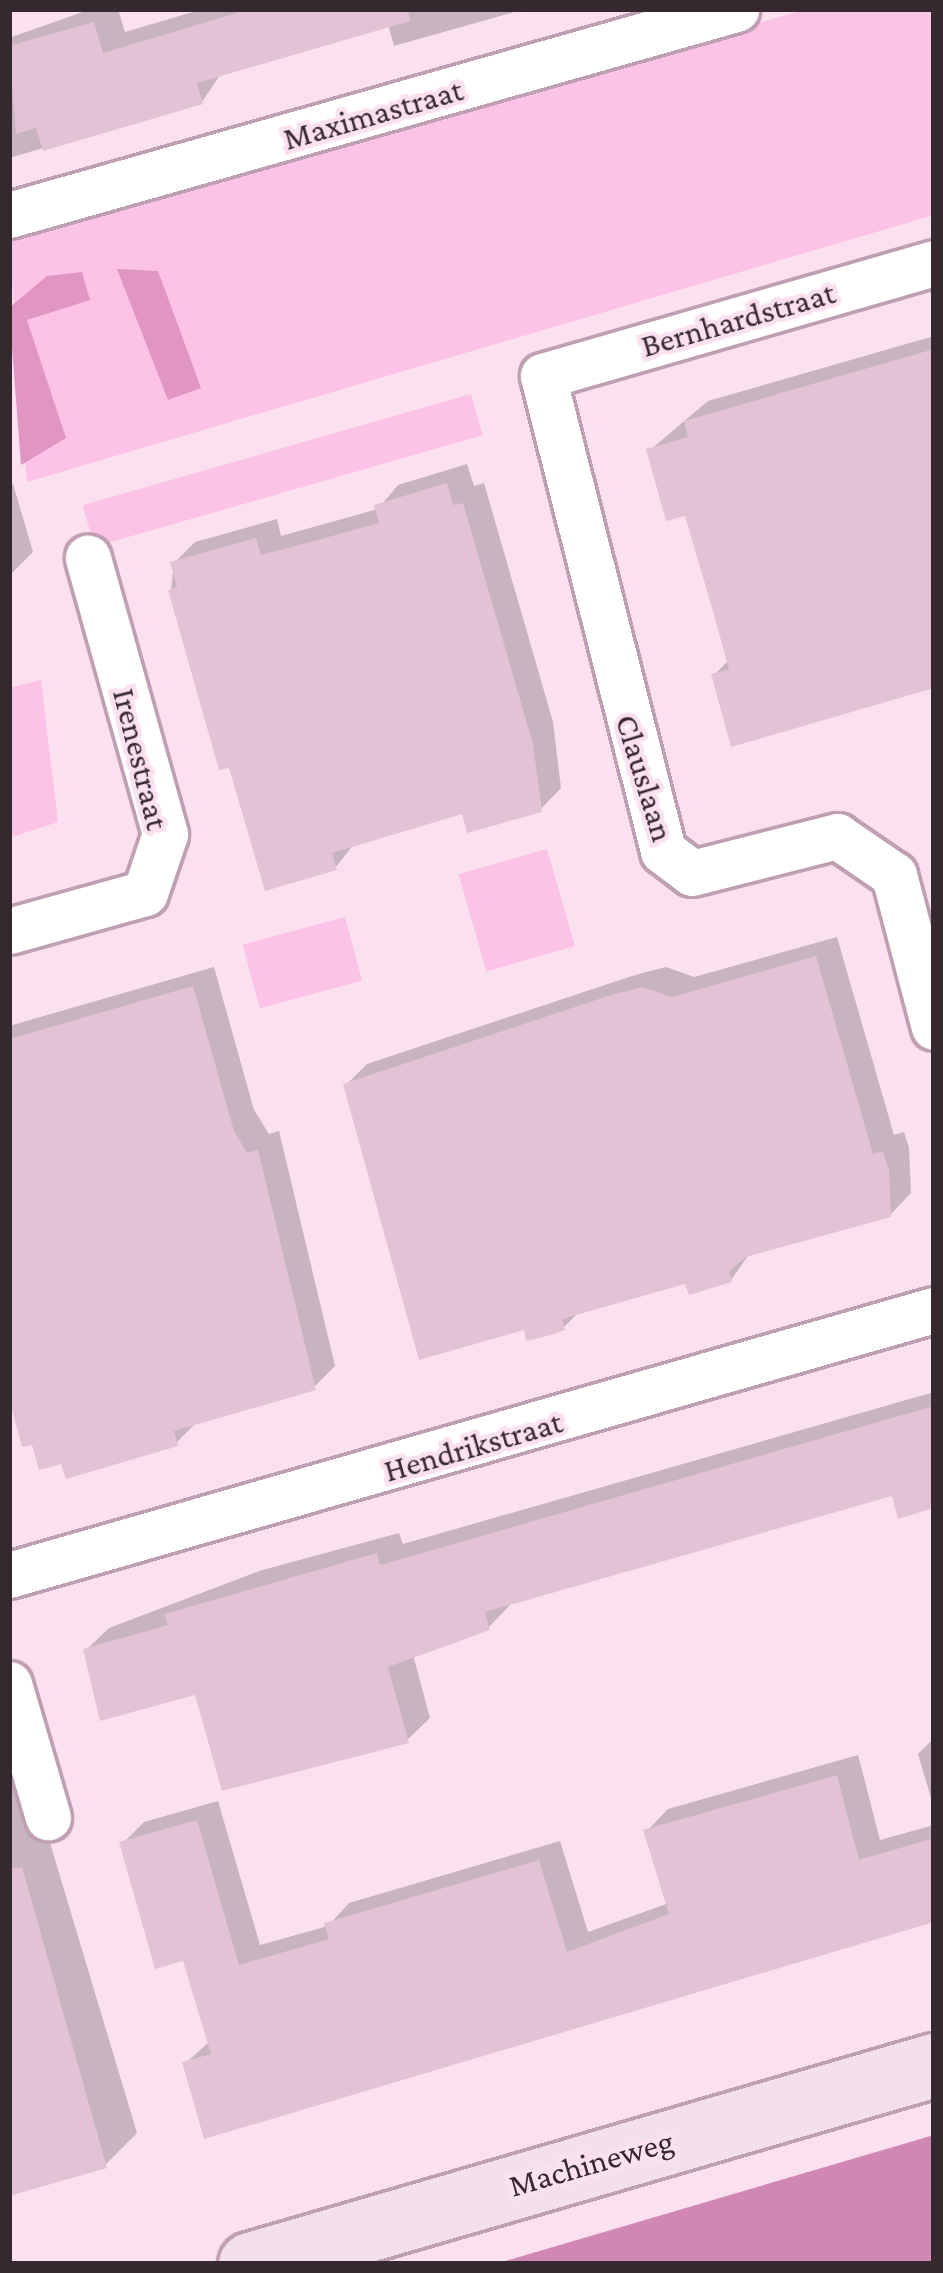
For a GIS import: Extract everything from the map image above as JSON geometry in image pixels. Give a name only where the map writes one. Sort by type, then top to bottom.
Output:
[{"type":"street","name":"Maximastraat","points":[[9,215],[736,9]]},
{"type":"street","name":"Bernhardstraat","points":[[543,376],[934,263]]},
{"type":"street","name":"Clauslaan","points":[[543,376],[663,851],[692,873],[837,836],[894,875],[934,1027]]},
{"type":"street","name":"Irenestraat","points":[[9,931],[145,892],[165,834],[88,558]]},
{"type":"street","name":"Hendrikstraat","points":[[9,1575],[934,1310]]},
{"type":"street","points":[[9,1684],[48,1817]]},
{"type":"street","name":"Machineweg","points":[[250,2264],[934,2065]]},
{"type":"shaded area","points":[[807,9],[934,9],[934,215],[27,482],[9,241]]},
{"type":"shaded area","points":[[117,269],[158,271],[201,388],[168,400]]},
{"type":"shaded area","points":[[82,272],[90,300],[27,320],[66,438],[21,465],[9,308],[47,276]]},
{"type":"shaded area","points":[[471,394],[483,435],[95,547],[83,505]]},
{"type":"shaded area","points":[[41,680],[58,822],[9,838],[9,688]]},
{"type":"shaded area","points":[[547,849],[575,946],[486,971],[459,874]]},
{"type":"shaded area","points":[[345,917],[362,981],[260,1008],[243,944]]},
{"type":"shaded area","points":[[934,2135],[934,2264],[495,2264]]},
{"type":"building","points":[[250,9],[408,9],[410,21],[197,83],[203,104],[43,151],[36,128],[16,134],[9,46],[94,22],[103,53]]},
{"type":"building","points":[[934,349],[934,688],[731,747],[711,674],[729,669],[712,608],[685,516],[666,521],[646,449],[688,437],[684,421]]},
{"type":"building","points":[[447,483],[453,505],[463,503],[533,744],[542,812],[467,833],[462,814],[332,853],[337,870],[265,891],[229,768],[219,770],[168,590],[177,587],[170,562],[256,538],[261,555],[379,523],[374,505]]},
{"type":"building","points":[[816,956],[873,1154],[883,1151],[889,1170],[891,1217],[746,1257],[729,1271],[732,1282],[689,1295],[685,1284],[562,1319],[565,1330],[547,1336],[526,1341],[524,1330],[419,1360],[343,1084],[611,995],[643,987],[672,997]]},
{"type":"building","points":[[193,986],[234,1131],[247,1153],[258,1150],[316,1390],[174,1431],[178,1446],[66,1479],[61,1464],[39,1470],[32,1445],[22,1447],[9,1398],[9,1039]]},
{"type":"building","points":[[934,1406],[934,1508],[898,1519],[892,1496],[485,1612],[490,1630],[388,1667],[409,1743],[222,1791],[195,1695],[100,1721],[83,1649],[168,1625],[164,1614],[377,1553],[380,1565]]},
{"type":"building","points":[[837,1775],[859,1860],[934,1838],[934,1922],[204,2139],[182,2062],[211,2054],[183,1961],[155,1969],[119,1842],[197,1820],[239,1965],[329,1939],[324,1923],[539,1860],[567,1952],[669,1914],[643,1830]]},
{"type":"building","points":[[22,1867],[107,2168],[9,2196],[9,1869]]}]
